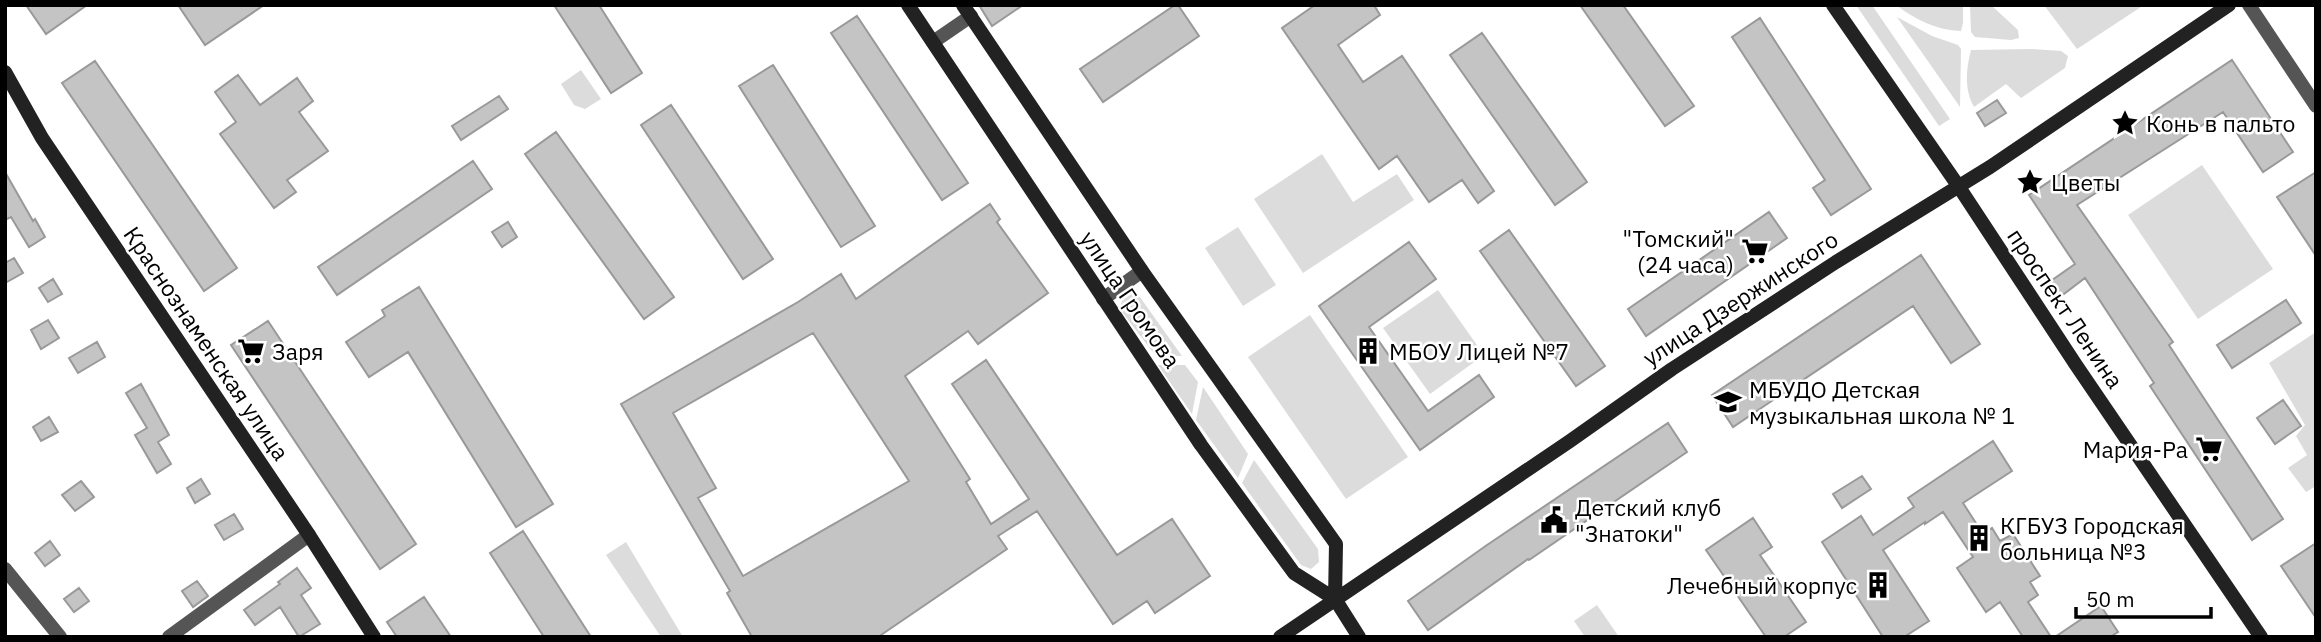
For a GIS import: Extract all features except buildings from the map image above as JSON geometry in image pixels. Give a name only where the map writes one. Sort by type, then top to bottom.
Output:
[{"type":"street","name":"улица Громова","points":[[908,5],[1201,445],[1294,573],[1335,599],[1359,637]]},
{"type":"street","name":"проспект Ленина","points":[[1833,5],[1959,187],[2261,637]]},
{"type":"street","name":"улица Дзержинского","points":[[1280,637],[1672,369],[1836,262],[1959,187],[2229,5]]},
{"type":"street","points":[[2249,5],[2316,106]]},
{"type":"street","name":"улица Громова","points":[[967,11],[1142,271],[1336,544],[1335,599]]},
{"type":"street","points":[[933,41],[967,11]]},
{"type":"street","name":"Краснознаменская улица","points":[[5,72],[42,138],[309,535],[374,637]]},
{"type":"street","points":[[1103,299],[1142,271]]},
{"type":"street","points":[[169,637],[309,535]]},
{"type":"street","points":[[5,569],[60,637]]},
{"type":"shaded area","points":[[1856,5],[1872,5],[1950,119],[1939,126]]},
{"type":"shaded area","points":[[1896,5],[1963,5],[1961,31],[1943,29],[1927,23]]},
{"type":"shaded area","points":[[1970,5],[1991,5],[2018,30],[2019,38],[2011,40],[1975,37],[1971,32]]},
{"type":"shaded area","points":[[2044,5],[2144,5],[2077,49]]},
{"type":"shaded area","points":[[1897,17],[1932,36],[1958,45],[1961,49],[1960,107]]},
{"type":"shaded area","points":[[1971,50],[2061,51],[2068,56],[2065,68],[2021,98],[2006,84],[1974,107],[1967,79]]},
{"type":"shaded area","points":[[581,70],[601,99],[585,109],[574,105],[561,84]]},
{"type":"shaded area","points":[[1322,154],[1353,202],[1397,174],[1414,200],[1303,273],[1254,199]]},
{"type":"shaded area","points":[[2202,165],[2273,269],[2198,319],[2128,215]]},
{"type":"shaded area","points":[[1238,227],[1276,285],[1243,306],[1205,248]]},
{"type":"shaded area","points":[[1438,290],[1484,355],[1430,394],[1383,328]]},
{"type":"shaded area","points":[[1132,293],[1137,293],[1182,356],[1155,355],[1119,308],[1122,301]]},
{"type":"shaded area","points":[[1310,315],[1408,457],[1346,499],[1248,357]]},
{"type":"shaded area","points":[[2316,332],[2316,486],[2306,492],[2288,468],[2307,455],[2296,436],[2305,425],[2269,363]]},
{"type":"shaded area","points":[[1158,365],[1185,365],[1198,382],[1192,414]]},
{"type":"shaded area","points":[[1203,387],[1248,454],[1238,478],[1196,420]]},
{"type":"shaded area","points":[[1254,460],[1318,549],[1319,562],[1311,569],[1301,565],[1242,483]]},
{"type":"shaded area","points":[[626,542],[683,637],[661,637],[606,555]]},
{"type":"shaded area","points":[[1597,605],[1619,637],[1585,637],[1574,621]]},
{"type":"place","name":"Конь в пальто","points":[[2125,123]]},
{"type":"place","name":"Цветы","points":[[2030,182]]},
{"type":"place","name":"\"Томский\" (24 часа)","points":[[1755,251]]},
{"type":"place","name":"Заря","points":[[251,351]]},
{"type":"place","name":"МБОУ Лицей №7","points":[[1368,351]]},
{"type":"place","name":"МБУДО Детская музыкальная школа № 1","points":[[1728,402]]},
{"type":"place","name":"Мария-Ра","points":[[2209,449]]},
{"type":"place","name":"Детский клуб \"Знатоки\"","points":[[1554,520]]},
{"type":"place","name":"КГБУЗ Городская больница №3","points":[[1979,538]]},
{"type":"place","name":"Лечебный корпус","points":[[1878,585]]}]
